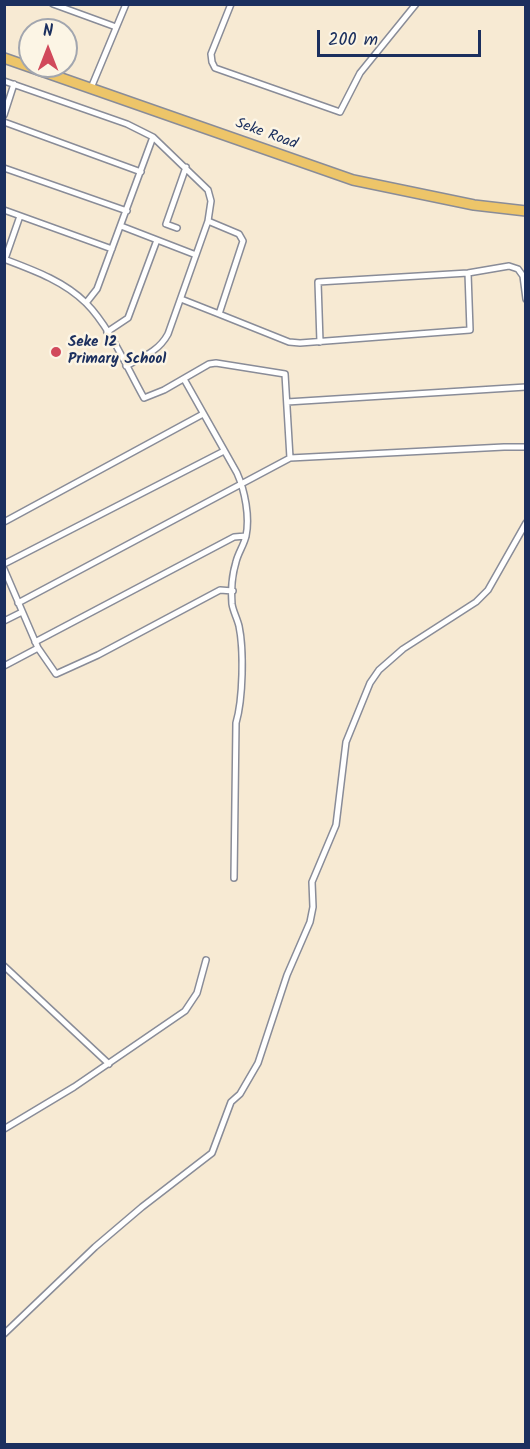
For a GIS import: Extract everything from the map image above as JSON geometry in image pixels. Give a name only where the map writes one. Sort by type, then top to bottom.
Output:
[{"type":"main road","name":"Seke Road","points":[[4,58],[353,180],[474,205],[525,211]]},
{"type":"street","points":[[53,4],[116,27]]},
{"type":"street","points":[[91,88],[126,4]]},
{"type":"street","points":[[231,4],[211,54],[215,68],[340,112],[360,73],[416,4]]},
{"type":"street","points":[[4,81],[127,124],[153,137],[186,167],[210,194],[208,221],[163,344],[155,351],[126,366]]},
{"type":"street","points":[[4,115],[14,84]]},
{"type":"street","points":[[4,122],[141,172]]},
{"type":"street","points":[[86,303],[97,289],[153,137]]},
{"type":"street","points":[[177,228],[166,224],[186,167]]},
{"type":"street","points":[[4,168],[127,211]]},
{"type":"street","points":[[4,210],[112,249]]},
{"type":"street","points":[[20,216],[5,259],[47,276],[86,303],[107,332],[144,398],[209,364],[216,363],[285,374],[290,458]]},
{"type":"street","points":[[208,221],[238,234],[243,241],[219,314]]},
{"type":"street","points":[[121,226],[196,255]]},
{"type":"street","points":[[107,332],[128,318],[157,240]]},
{"type":"street","points":[[320,342],[318,282],[468,273],[509,266],[514,267],[523,276],[525,299]]},
{"type":"street","points":[[181,299],[289,342],[320,342],[470,330],[468,273]]},
{"type":"street","points":[[184,379],[242,483],[246,509],[246,536],[236,562],[232,606],[239,627],[241,670],[236,723],[234,878]]},
{"type":"street","points":[[287,402],[525,387]]},
{"type":"street","points":[[4,522],[203,414]]},
{"type":"street","points":[[18,603],[290,458],[525,447]]},
{"type":"street","points":[[4,564],[224,451]]},
{"type":"street","points":[[4,1334],[95,1247],[212,1153],[231,1102],[240,1094],[258,1063],[283,984],[310,922],[313,907],[312,882],[336,825],[346,742],[370,683],[379,670],[397,654],[429,630],[476,602],[488,590],[525,523]]},
{"type":"street","points":[[4,666],[37,645],[234,537],[246,536]]},
{"type":"street","points":[[4,569],[37,645],[56,674],[98,655],[220,590],[233,591]]},
{"type":"street","points":[[4,621],[22,612]]},
{"type":"street","points":[[4,1129],[109,1064],[185,1011],[196,993],[206,960]]},
{"type":"street","points":[[4,966],[109,1064]]},
{"type":"place","name":"Seke 12 Primary School","points":[[56,352]]}]
